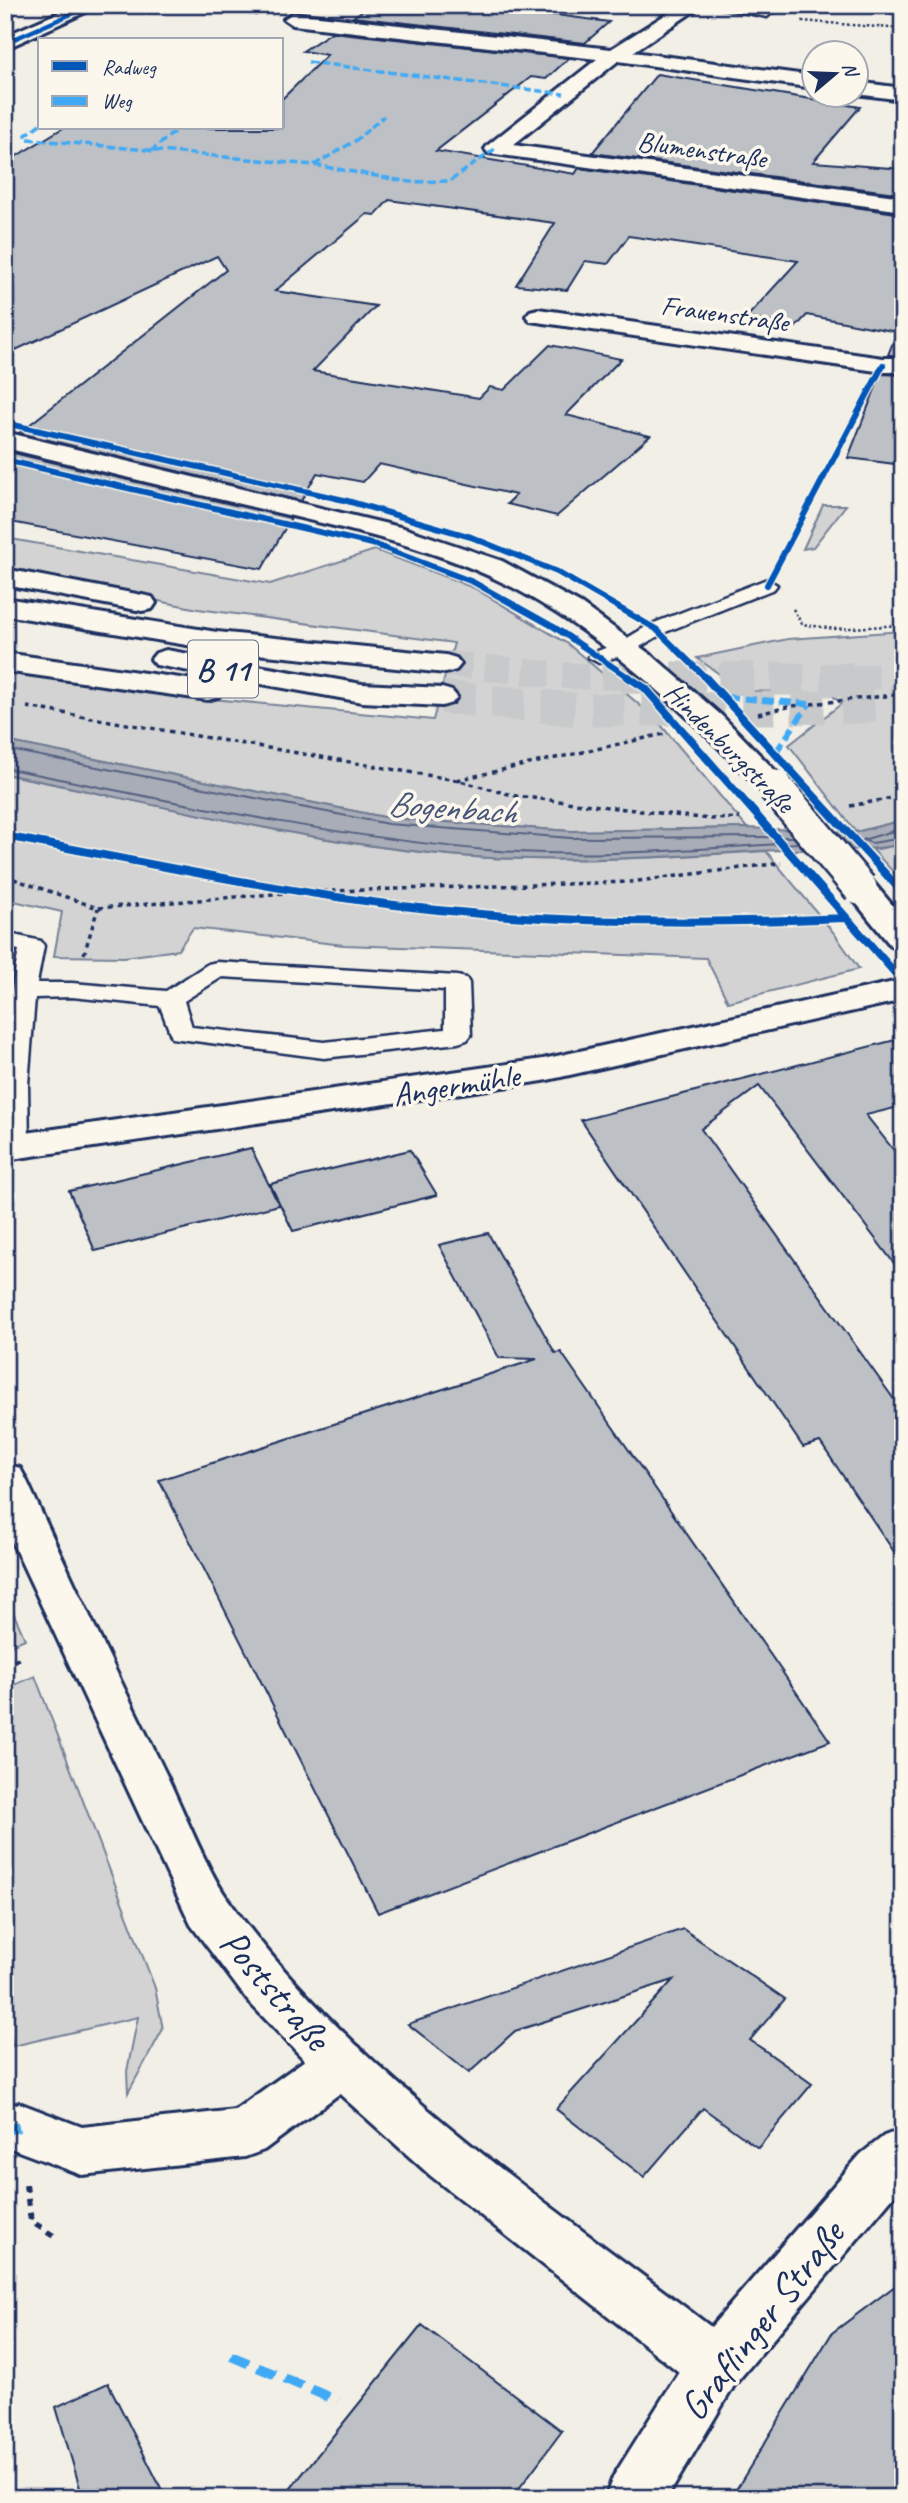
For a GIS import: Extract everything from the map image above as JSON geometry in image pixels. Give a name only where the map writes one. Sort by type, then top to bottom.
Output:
[{"type":"main road","points":[[5,43],[91,5]]},
{"type":"main road","points":[[614,55],[685,6]]},
{"type":"main road","points":[[293,19],[614,55],[800,80]]},
{"type":"main road","name":"Blumenstraße","points":[[614,55],[495,149],[903,204]]},
{"type":"main road","points":[[870,90],[903,94]]},
{"type":"main road","name":"Frauenstraße","points":[[538,316],[883,365],[903,365]]},
{"type":"main road","name":"Hindenburgstraße","points":[[5,440],[416,538],[492,567],[571,609],[612,652],[715,723],[775,787],[903,939]]},
{"type":"main road","name":"B 11","points":[[5,577],[299,634],[365,658]]},
{"type":"main road","name":"B 11","points":[[5,606],[217,641],[365,658],[446,664]]},
{"type":"main road","name":"B 11","points":[[5,631],[362,693],[442,697]]},
{"type":"main road","name":"B 11","points":[[5,662],[286,702],[362,693]]},
{"type":"main road","name":"Angermühle","points":[[10,1147],[543,1070],[903,990]]},
{"type":"main road","name":"Poststraße","points":[[5,1479],[75,1634],[208,1910],[266,1986],[341,2063],[450,2159],[715,2365]]},
{"type":"main road","points":[[19,2127],[82,2151],[245,2133],[341,2063]]},
{"type":"main road","name":"Graflinger Straße","points":[[634,2498],[715,2365],[880,2171],[903,2153]]},
{"type":"lane","points":[[715,5],[771,9]]},
{"type":"lane","points":[[612,652],[656,629],[767,585]]},
{"type":"lane","points":[[5,940],[32,946],[23,990],[10,1147]]},
{"type":"lane","points":[[23,990],[72,990],[171,999],[217,969],[457,983],[458,1035],[324,1050],[181,1033],[171,999]]},
{"type":"path","points":[[170,5],[293,19]]},
{"type":"path","points":[[771,9],[813,23],[903,29]]},
{"type":"path","points":[[791,605],[802,624],[834,629],[903,625]]},
{"type":"path","points":[[757,714],[792,706],[903,695]]},
{"type":"path","points":[[18,705],[456,780],[516,796],[709,819],[740,818]]},
{"type":"path","points":[[456,780],[670,733]]},
{"type":"path","points":[[881,803],[903,796]]},
{"type":"path","points":[[5,876],[98,908],[299,892],[630,882],[756,864]]},
{"type":"path","points":[[72,990],[98,908]]},
{"type":"path","points":[[5,1665],[22,1657]]},
{"type":"shaded area","points":[[823,505],[846,505],[813,547],[803,549]]},
{"type":"shaded area","points":[[5,538],[270,584],[375,550],[474,588],[568,644],[656,719],[747,828],[571,831],[389,818],[5,741],[5,670],[171,695],[433,720],[454,643],[198,609],[5,570]]},
{"type":"shaded area","points":[[903,631],[903,820],[856,832],[789,745],[841,704],[830,693],[743,691],[697,658],[788,639]]},
{"type":"shaded area","points":[[5,774],[308,836],[431,853],[491,858],[594,859],[766,851],[834,933],[859,969],[728,1002],[706,958],[344,945],[193,928],[178,950],[124,957],[54,956],[62,912],[5,899]]},
{"type":"shaded area","points":[[903,844],[903,883],[873,850]]},
{"type":"shaded area","points":[[5,1594],[25,1639],[5,1648]]},
{"type":"shaded area","points":[[35,1676],[155,1988],[163,2029],[128,2093],[127,2071],[138,2017],[13,2046],[5,2015],[5,1689]]},
{"type":"water","points":[[5,741],[389,818],[571,831],[747,828],[856,832],[903,820],[903,844],[850,850],[778,850],[592,859],[491,858],[431,853],[308,836],[5,774]]},
{"type":"building","points":[[371,5],[481,5],[609,22],[585,43],[353,17]]},
{"type":"building","points":[[332,32],[569,58],[546,79],[531,77],[436,151],[575,174],[579,168],[903,214],[903,355],[888,355],[897,332],[807,315],[796,327],[746,318],[798,261],[629,236],[608,264],[585,261],[567,290],[516,285],[555,223],[389,200],[375,215],[367,214],[275,291],[376,306],[313,371],[479,398],[490,387],[504,390],[550,345],[621,359],[566,415],[650,436],[557,516],[507,504],[516,495],[379,464],[363,482],[317,473],[301,501],[19,433],[226,270],[217,256],[5,355],[5,163],[60,130],[284,130],[284,97],[327,55],[303,51]]},
{"type":"building","points":[[657,74],[800,97],[800,108],[859,108],[813,162],[903,169],[903,194],[592,153]]},
{"type":"building","points":[[881,374],[903,375],[903,465],[848,458]]},
{"type":"building","points":[[5,451],[291,518],[262,569],[5,521]]},
{"type":"building","points":[[903,1038],[903,1106],[866,1115],[903,1162],[903,1275],[759,1086],[701,1129],[903,1412],[903,1565],[820,1442],[803,1447],[581,1120]]},
{"type":"building","points":[[251,1148],[279,1205],[95,1251],[69,1191]]},
{"type":"building","points":[[410,1150],[437,1195],[293,1231],[270,1184]]},
{"type":"building","points":[[488,1233],[555,1353],[561,1352],[830,1741],[378,1913],[159,1480],[537,1359],[499,1358],[439,1245]]},
{"type":"building","points":[[683,1929],[785,1999],[750,2040],[812,2084],[758,2148],[703,2108],[644,2177],[556,2109],[673,1980],[515,2031],[469,2073],[408,2024]]},
{"type":"building","points":[[903,2280],[903,2498],[731,2498],[832,2333]]},
{"type":"building","points":[[422,2325],[562,2431],[512,2498],[283,2498]]},
{"type":"building","points":[[108,2383],[166,2498],[83,2498],[56,2407]]},
{"type":"tunnel","points":[[446,664],[569,676],[643,677]]},
{"type":"tunnel","points":[[853,679],[903,672]]},
{"type":"tunnel","points":[[621,677],[643,677]]},
{"type":"tunnel","points":[[643,677],[841,680],[866,677]]},
{"type":"tunnel","points":[[643,677],[740,679]]},
{"type":"tunnel","points":[[442,697],[580,710],[858,707],[903,701]]},
{"type":"marked path","points":[[308,62],[564,94]]},
{"type":"marked path","points":[[314,165],[355,141],[384,116]]},
{"type":"marked path","points":[[38,126],[26,135],[27,139],[44,143],[314,165],[410,182],[450,181],[495,149]]},
{"type":"marked path","points":[[150,152],[177,130]]},
{"type":"marked path","points":[[726,697],[809,704]]},
{"type":"marked path","points":[[776,752],[809,704]]},
{"type":"marked path","points":[[5,2130],[19,2127]]},
{"type":"marked path","points":[[231,2356],[338,2401]]},
{"type":"cycle path","points":[[5,43],[92,5]]},
{"type":"cycle path","points":[[767,585],[883,365]]},
{"type":"cycle path","points":[[5,423],[344,500],[471,537],[557,572],[656,629],[680,651],[745,717],[903,893]]},
{"type":"cycle path","points":[[5,460],[376,545],[473,582],[554,627],[645,688],[903,982]]},
{"type":"cycle path","points":[[5,836],[286,889],[438,910],[612,921],[729,922],[845,918]]},
{"type":"water label","name":"Bogenbach","points":[[452,807]]}]
